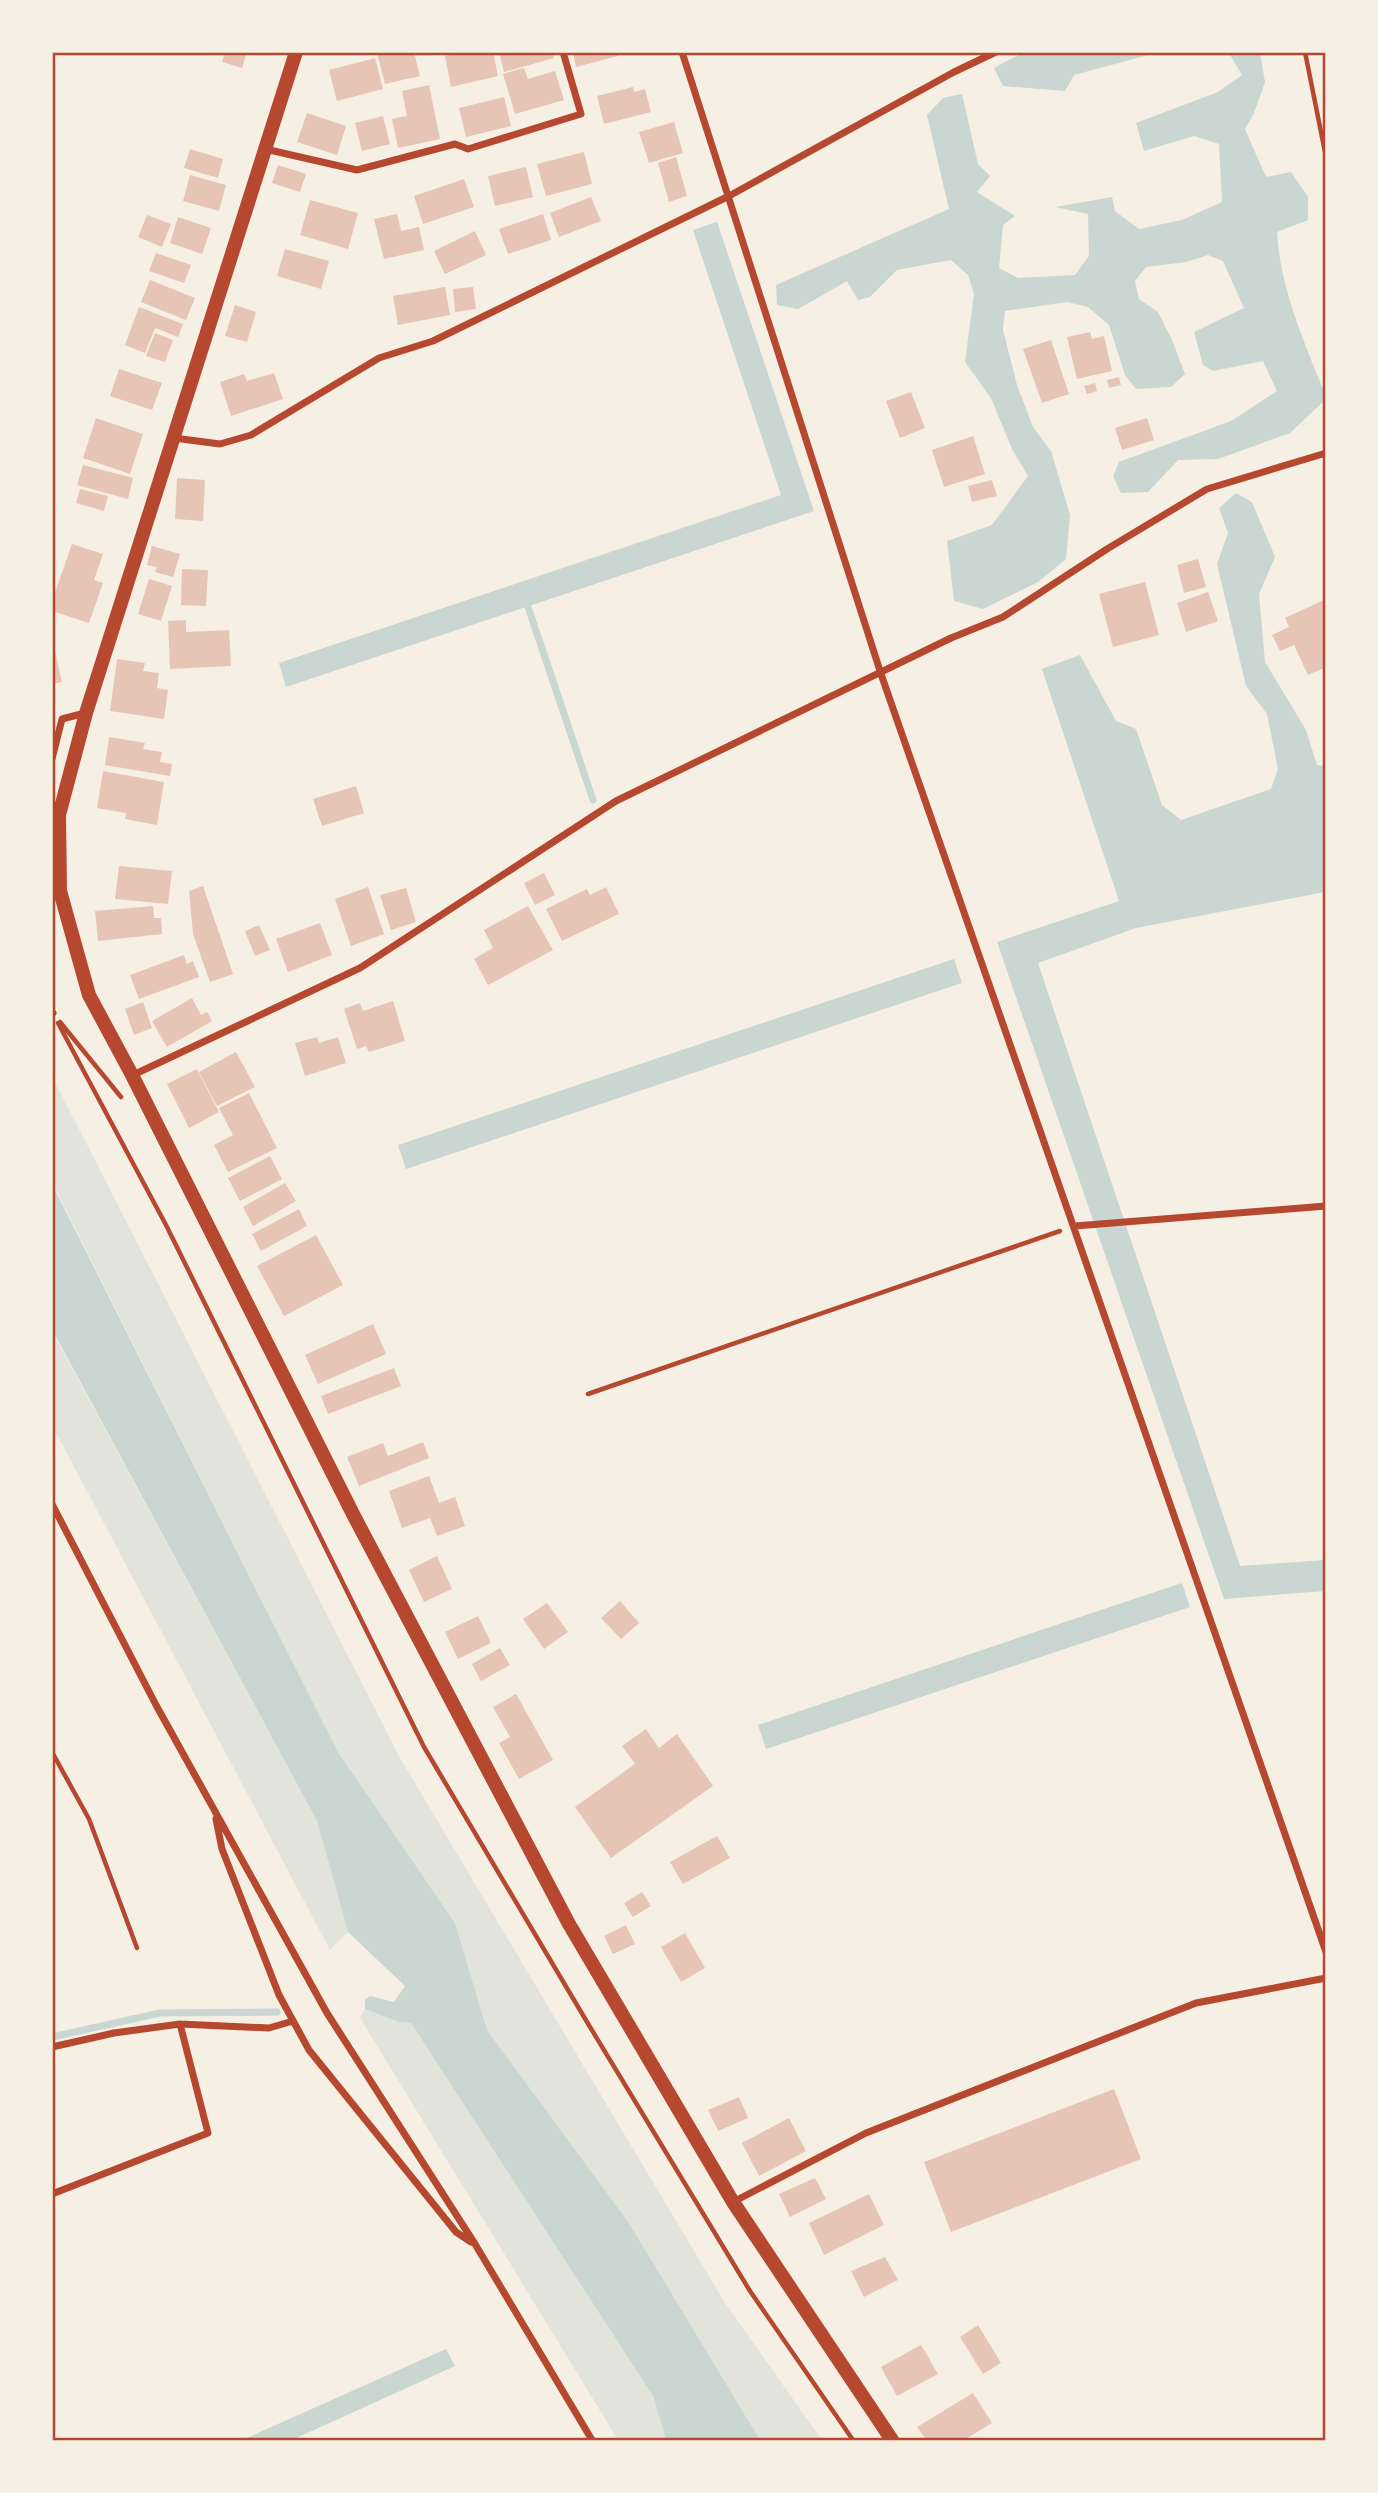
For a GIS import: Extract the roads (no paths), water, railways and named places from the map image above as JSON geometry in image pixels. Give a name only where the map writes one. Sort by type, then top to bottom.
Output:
[{"type":"main road","points":[[296,52],[86,713],[59,816],[60,891],[89,995],[354,1516],[569,1924],[733,2202],[892,2441]]},
{"type":"street","points":[[265,149],[356,170],[455,144],[468,149],[581,114],[563,52]]},
{"type":"street","points":[[682,52],[881,674],[1075,1226],[1325,1952]]},
{"type":"street","points":[[174,438],[220,444],[251,435],[379,358],[433,341],[729,196],[954,72],[996,52]]},
{"type":"street","points":[[132,1075],[360,968],[616,801],[951,638],[1003,617],[1107,549],[1207,489],[1325,453]]},
{"type":"street","points":[[52,759],[62,719],[86,713]]},
{"type":"street","points":[[1075,1226],[1325,1206]]},
{"type":"street","points":[[52,1504],[156,1705],[327,2013],[475,2244],[592,2441]]},
{"type":"street","points":[[215,1811],[222,1849],[279,1995],[309,2050],[456,2232],[475,2244]]},
{"type":"street","points":[[733,2202],[866,2133],[1196,2003],[1325,1978]]},
{"type":"street","points":[[52,2047],[114,2033],[180,2024],[269,2028],[293,2021]]},
{"type":"street","points":[[52,2194],[208,2133],[180,2024]]},
{"type":"waterway","points":[[528,607],[593,800]]},
{"type":"waterway","points":[[52,2037],[160,2013],[277,2012]]}]
